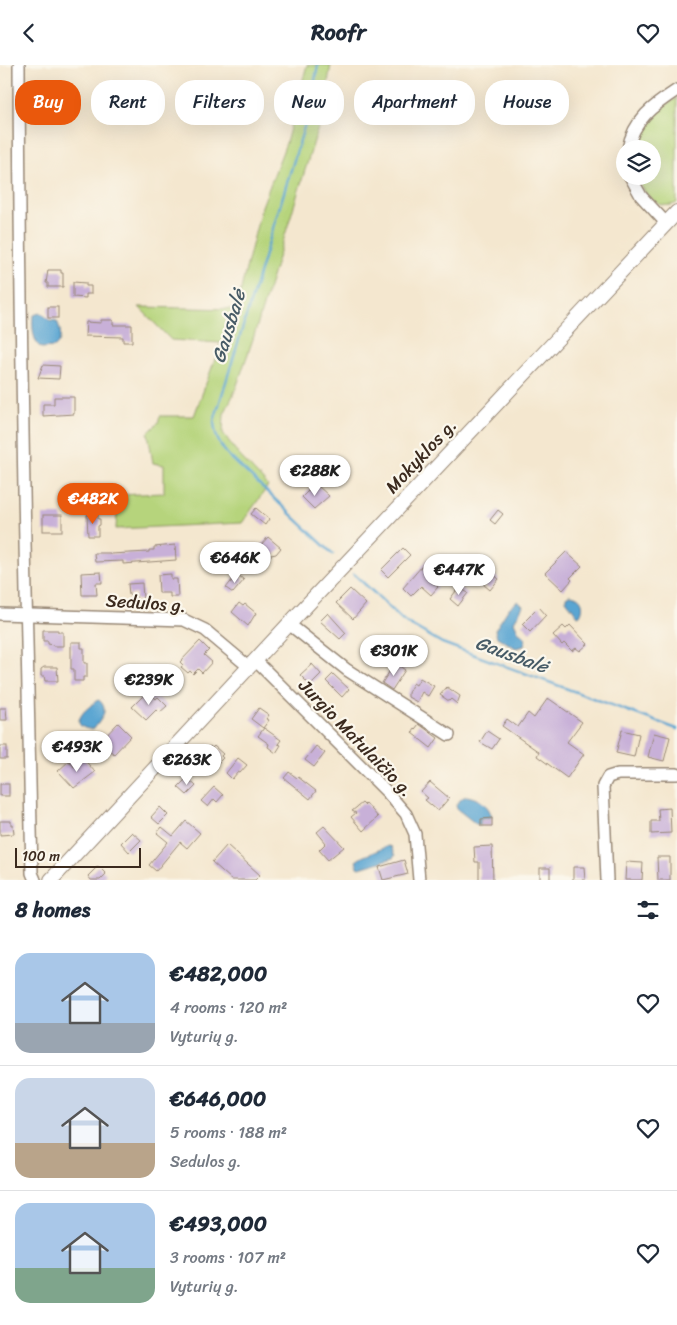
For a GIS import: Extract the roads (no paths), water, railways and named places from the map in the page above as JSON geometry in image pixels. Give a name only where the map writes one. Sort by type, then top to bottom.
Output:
[{"type":"main road","name":"Mokyklos g.","points":[[51,880],[288,624],[677,212]]},
{"type":"street","points":[[19,65],[26,614],[32,873],[35,880]]},
{"type":"street","points":[[631,140],[635,128],[644,115],[677,90]]},
{"type":"street","points":[[635,185],[641,197],[666,223]]},
{"type":"street","name":"Sedulos g.","points":[[0,614],[184,620],[193,623],[252,664]]},
{"type":"street","points":[[288,624],[347,670],[449,735]]},
{"type":"street","name":"Jurgio Matulaičio g.","points":[[252,664],[386,791],[406,814],[415,834],[419,880]]},
{"type":"street","points":[[607,880],[603,786],[608,777],[618,774],[677,774]]},
{"type":"water","points":[[42,313],[49,320],[57,321],[60,338],[55,347],[41,348],[35,338],[33,316]]},
{"type":"water","points":[[569,595],[577,597],[581,601],[582,611],[578,616],[566,600],[566,597]]},
{"type":"water","points":[[518,601],[523,606],[514,622],[518,631],[526,638],[524,646],[516,648],[497,637],[495,630],[509,608]]},
{"type":"water","points":[[99,700],[104,707],[104,711],[99,722],[94,729],[82,727],[79,719],[82,714]]},
{"type":"water","points":[[467,796],[476,798],[483,803],[489,809],[492,817],[480,818],[480,825],[457,809],[456,805],[462,798]]},
{"type":"water","points":[[388,846],[391,847],[395,856],[393,858],[358,867],[356,861]]},
{"type":"waterway","name":"Gausbalė","points":[[318,65],[309,111],[214,421],[218,440],[229,456],[333,554]]},
{"type":"waterway","name":"Gausbalė","points":[[354,574],[404,621],[442,643],[677,729]]}]
